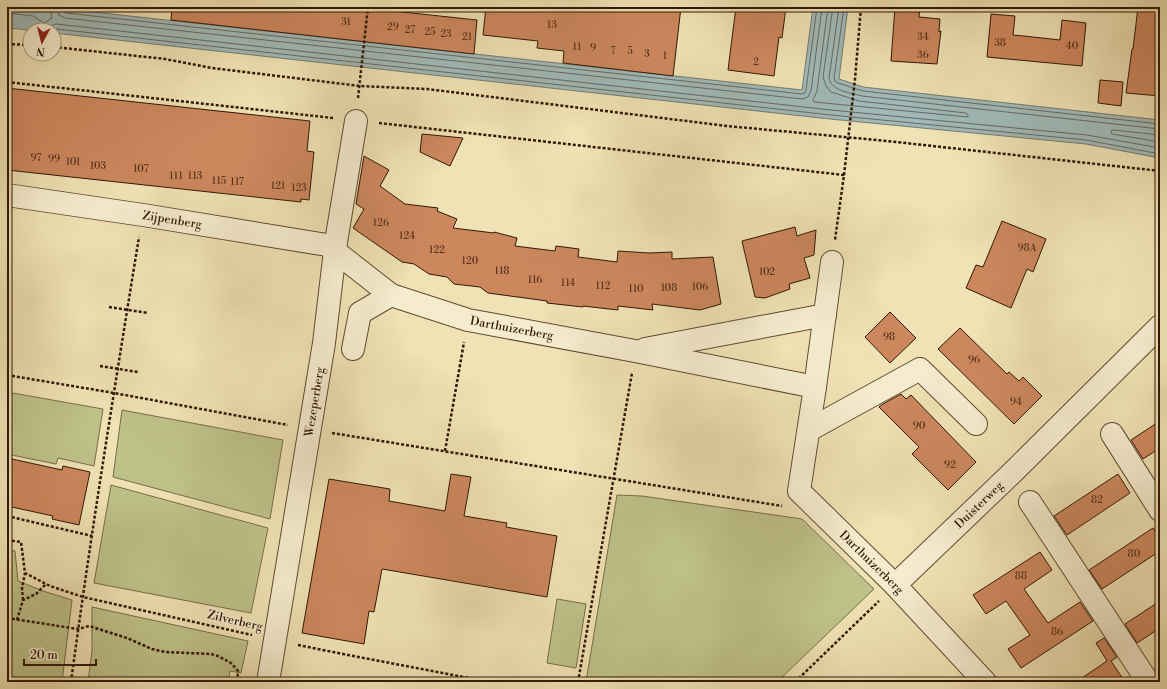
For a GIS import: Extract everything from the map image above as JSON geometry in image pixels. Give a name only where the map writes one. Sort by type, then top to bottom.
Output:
[{"type":"street","name":"Wezeperberg","points":[[268,682],[324,343],[356,121]]},
{"type":"street","name":"Zijpenberg","points":[[7,195],[143,215],[327,245],[336,252]]},
{"type":"street","name":"Darthuizerberg","points":[[336,252],[391,296],[468,320],[635,351],[815,387]]},
{"type":"street","name":"Darthuizerberg","points":[[832,262],[799,491],[895,585],[985,682]]},
{"type":"street","points":[[353,349],[360,313],[391,296]]},
{"type":"street","name":"Darthuizerberg","points":[[635,351],[825,314]]},
{"type":"street","name":"Duisterweg","points":[[895,585],[1160,326]]},
{"type":"street","points":[[809,430],[920,369],[976,424]]},
{"type":"street","points":[[1112,434],[1160,510]]},
{"type":"street","points":[[1030,502],[1148,682]]},
{"type":"path","points":[[360,86],[368,7]]},
{"type":"path","points":[[832,262],[850,126],[861,7]]},
{"type":"path","points":[[7,44],[22,45]]},
{"type":"path","points":[[62,48],[165,59],[212,68],[360,86],[427,89],[682,121],[888,141],[1160,171]]},
{"type":"path","points":[[7,82],[844,175]]},
{"type":"path","points":[[71,682],[114,393],[143,215]]},
{"type":"path","points":[[109,307],[148,313]]},
{"type":"path","points":[[445,451],[468,320]]},
{"type":"path","points":[[578,682],[635,351]]},
{"type":"path","points":[[100,366],[138,372]]},
{"type":"path","points":[[7,375],[310,429],[783,506]]},
{"type":"path","points":[[7,516],[92,536]]},
{"type":"path","points":[[7,540],[22,542],[25,573],[22,588],[23,600],[17,620]]},
{"type":"path","name":"Zilverberg","points":[[25,573],[46,584],[83,597],[348,656],[490,682]]},
{"type":"path","points":[[23,600],[36,594],[46,584]]},
{"type":"path","points":[[795,682],[895,585]]},
{"type":"path","points":[[7,618],[78,629],[89,626],[128,638],[152,650],[210,654],[218,656],[231,663],[238,671],[237,682]]},
{"type":"green space","points":[[7,392],[103,409],[94,466],[58,458],[56,464],[7,454]]},
{"type":"green space","points":[[122,410],[283,440],[270,519],[113,477]]},
{"type":"green space","points":[[111,485],[268,528],[251,613],[94,583]]},
{"type":"green space","points":[[617,495],[642,496],[802,519],[874,589],[777,682],[586,682]]},
{"type":"green space","points":[[7,550],[15,551],[18,581],[72,600],[62,682],[7,682]]},
{"type":"green space","points":[[557,599],[586,604],[576,668],[547,663]]},
{"type":"green space","points":[[92,607],[248,641],[241,673],[230,671],[228,682],[88,682],[92,651]]},
{"type":"water","points":[[7,7],[48,7],[802,90],[813,7],[848,7],[839,79],[863,87],[1160,120],[1160,158],[1086,144],[830,119],[62,34],[62,22],[22,22],[22,29],[7,28]]},
{"type":"building","points":[[172,7],[356,7],[477,20],[474,54],[171,20]]},
{"type":"building","points":[[486,7],[537,7],[566,10],[566,7],[681,7],[673,76],[563,63],[564,51],[537,48],[538,41],[483,35]]},
{"type":"building","points":[[736,7],[786,7],[782,38],[779,37],[774,76],[728,70]]},
{"type":"building","points":[[895,7],[920,7],[919,17],[940,19],[939,32],[941,31],[937,64],[891,61]]},
{"type":"building","points":[[1138,7],[1160,7],[1160,96],[1126,93]]},
{"type":"building","points":[[991,14],[1015,16],[1013,35],[1060,40],[1062,20],[1086,23],[1082,66],[987,57]]},
{"type":"building","points":[[1100,80],[1123,82],[1121,106],[1098,103]]},
{"type":"building","points":[[7,88],[310,121],[307,151],[314,152],[309,200],[301,199],[301,202],[7,170]]},
{"type":"building","points":[[422,134],[463,138],[450,166],[420,152]]},
{"type":"building","points":[[364,156],[389,170],[380,186],[405,204],[438,208],[437,211],[457,219],[453,228],[494,232],[517,238],[515,246],[555,251],[556,246],[579,249],[578,257],[617,262],[618,251],[649,253],[672,252],[672,259],[713,257],[721,304],[700,310],[652,304],[653,310],[618,306],[618,310],[583,307],[547,303],[547,301],[488,293],[480,287],[454,284],[447,277],[429,274],[414,264],[402,262],[353,228],[364,209],[356,204]]},
{"type":"building","points":[[1002,221],[1046,239],[1033,272],[1027,269],[1011,308],[966,288],[976,265],[983,267]]},
{"type":"building","points":[[795,227],[797,236],[816,230],[814,255],[804,258],[810,278],[789,284],[790,289],[765,298],[755,297],[742,241]]},
{"type":"building","points":[[890,312],[916,338],[890,363],[865,337]]},
{"type":"building","points":[[960,328],[1007,374],[1009,372],[1019,381],[1023,377],[1042,396],[1014,424],[938,349]]},
{"type":"building","points":[[901,394],[906,399],[911,395],[976,462],[948,490],[912,454],[919,447],[879,407]]},
{"type":"building","points":[[1160,421],[1160,448],[1143,459],[1131,440]]},
{"type":"building","points":[[12,459],[62,470],[63,466],[90,472],[79,525],[52,519],[53,516],[7,506],[7,482]]},
{"type":"building","points":[[451,474],[471,477],[464,516],[507,523],[506,527],[557,536],[547,597],[382,569],[374,612],[369,611],[364,644],[302,633],[329,479],[390,489],[389,501],[445,511]]},
{"type":"building","points":[[1118,474],[1130,493],[1067,535],[1054,516]]},
{"type":"building","points":[[1153,528],[1160,539],[1160,551],[1102,589],[1089,570]]},
{"type":"building","points":[[1040,552],[1052,570],[1024,589],[1048,623],[1080,602],[1093,621],[1021,668],[1008,649],[1030,635],[1006,601],[986,614],[973,595]]},
{"type":"building","points":[[1160,601],[1160,628],[1137,643],[1125,624]]},
{"type":"building","points":[[1104,638],[1117,657],[1111,661],[1125,682],[1076,682],[1107,661],[1096,643]]}]
